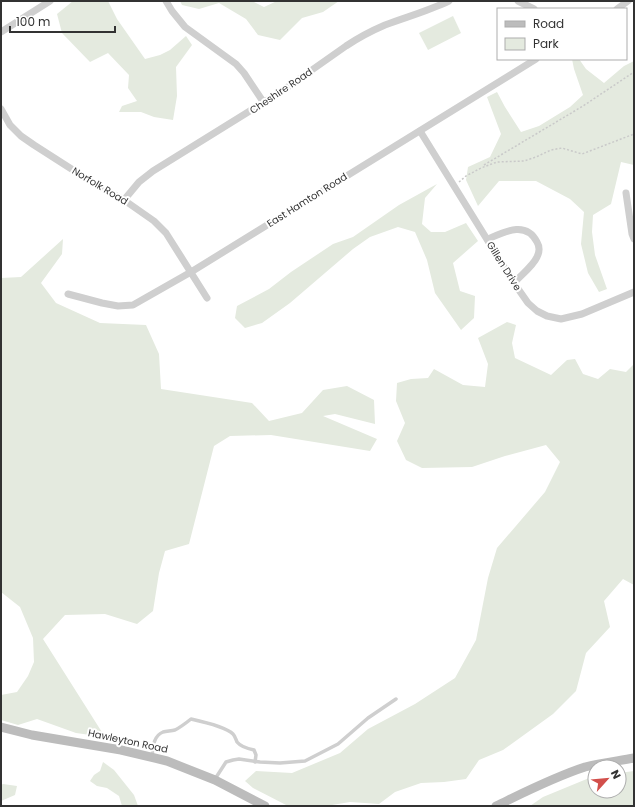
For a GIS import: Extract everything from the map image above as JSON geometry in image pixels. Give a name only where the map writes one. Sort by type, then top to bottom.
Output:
[{"type":"street","points":[[1,32],[50,1]]},
{"type":"street","points":[[166,1],[185,27],[236,64],[244,73],[264,103]]},
{"type":"street","name":"Cheshire Road","points":[[124,200],[139,182],[153,171],[264,103],[357,39],[384,26],[449,1]]},
{"type":"street","points":[[518,1],[532,8]]},
{"type":"street","points":[[618,8],[628,1]]},
{"type":"street","name":"East Hamton Road","points":[[68,294],[118,306],[133,304],[191,272],[534,60]]},
{"type":"street","name":"Norfolk Road","points":[[1,109],[10,125],[21,136],[98,186],[124,200],[154,221],[166,233],[207,298]]},
{"type":"street","name":"Gillen Drive","points":[[420,131],[514,283],[528,303],[537,311],[547,316],[561,319],[582,314],[634,292]]},
{"type":"street","points":[[626,193],[634,239]]},
{"type":"street","points":[[488,239],[506,231],[519,229],[528,231],[535,238],[540,250],[538,256],[514,283]]},
{"type":"street","name":"Hawleyton Road","points":[[1,727],[101,746],[167,761],[215,780],[265,806]]},
{"type":"street","points":[[496,806],[554,779],[584,768],[600,763],[634,758]]},
{"type":"lane","points":[[215,780],[226,762],[233,760],[239,759],[255,762],[280,763],[305,761],[338,744],[368,718],[396,699]]},
{"type":"lane","points":[[152,757],[153,742],[158,735],[162,732],[181,727],[191,719],[227,730],[233,734],[239,744],[254,750],[256,755],[255,762]]},
{"type":"path","points":[[454,186],[466,176],[583,106],[634,72]]},
{"type":"path","points":[[481,168],[497,162],[524,161],[551,150],[562,148],[582,154],[634,134]]},
{"type":"green space","points":[[73,1],[108,1],[117,19],[145,59],[160,55],[170,50],[186,36],[192,45],[176,67],[177,96],[173,120],[154,117],[141,112],[119,112],[122,106],[137,101],[128,88],[129,75],[108,53],[90,62],[62,33],[57,14]]},
{"type":"green space","points":[[180,1],[252,1],[264,7],[277,1],[339,1],[323,12],[302,18],[280,40],[258,35],[246,19],[219,3],[199,9],[182,5]]},
{"type":"green space","points":[[453,16],[461,33],[428,50],[419,33]]},
{"type":"green space","points":[[572,60],[580,60],[586,69],[604,83],[624,66],[634,61],[634,165],[621,162],[611,204],[593,215],[592,232],[595,255],[607,289],[599,292],[588,273],[581,244],[584,212],[570,199],[536,181],[499,181],[478,206],[466,180],[468,167],[490,157],[501,134],[487,97],[497,92],[521,132],[539,126],[570,107],[583,95]]},
{"type":"green space","points":[[437,184],[425,198],[422,224],[431,232],[445,232],[466,223],[478,241],[453,263],[460,291],[475,296],[474,318],[461,330],[435,293],[427,260],[415,232],[398,227],[370,237],[353,249],[290,303],[262,323],[245,328],[235,318],[237,306],[269,289],[291,272],[333,244],[353,237],[399,205]]},
{"type":"green space","points":[[63,239],[62,254],[41,283],[56,303],[100,323],[146,325],[159,354],[161,389],[252,403],[269,421],[302,413],[323,390],[347,386],[374,400],[375,424],[335,414],[323,416],[377,439],[370,451],[271,435],[230,436],[214,446],[189,544],[165,551],[159,573],[153,611],[137,624],[105,614],[65,615],[43,639],[105,737],[76,733],[37,719],[18,725],[1,720],[1,695],[17,692],[28,676],[34,662],[33,638],[20,607],[1,592],[1,278],[21,277]]},
{"type":"green space","points":[[507,322],[516,325],[512,343],[515,358],[551,375],[567,360],[575,359],[583,374],[598,379],[610,369],[626,372],[634,364],[634,585],[623,579],[604,601],[610,627],[586,653],[576,691],[553,714],[503,750],[479,760],[466,779],[421,783],[395,792],[379,804],[350,802],[326,806],[288,806],[253,788],[245,781],[256,771],[292,773],[340,753],[368,729],[415,704],[455,678],[476,640],[488,578],[497,548],[545,492],[560,462],[546,445],[472,467],[422,468],[406,460],[397,441],[405,423],[396,401],[397,383],[411,379],[428,378],[434,369],[463,385],[485,387],[488,364],[478,338]]},
{"type":"green space","points":[[103,762],[114,770],[134,795],[138,806],[122,806],[119,796],[107,788],[97,786],[90,781],[94,775],[100,771]]},
{"type":"green space","points":[[634,771],[634,806],[530,806],[543,797],[587,779],[587,799],[627,799],[627,772]]},
{"type":"green space","points":[[1,785],[17,786],[15,795],[1,801]]}]
